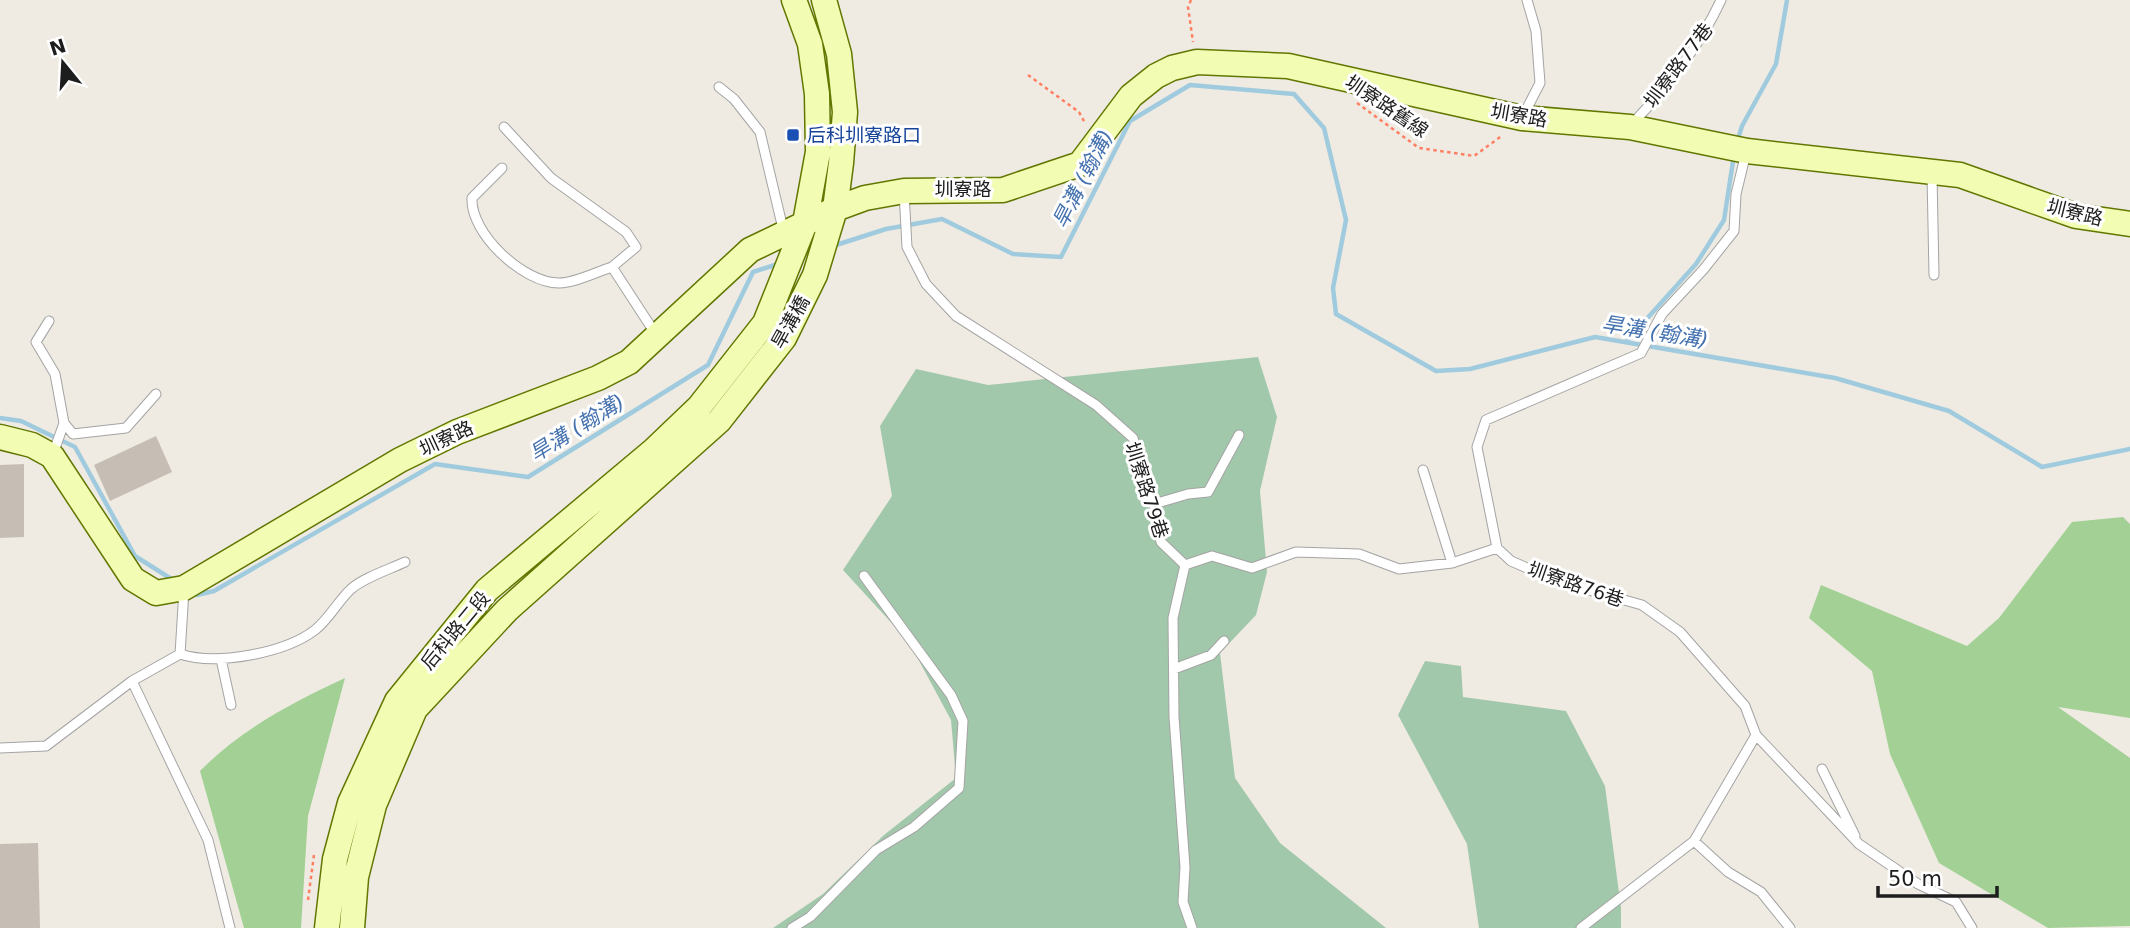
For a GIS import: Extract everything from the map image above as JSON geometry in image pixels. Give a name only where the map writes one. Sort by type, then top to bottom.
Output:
[{"type":"street","points":[[794,0],[810,44],[817,94],[818,152],[795,229]]},
{"type":"street","points":[[824,0],[839,54],[845,111],[835,209]]},
{"type":"street","name":"圳寮路","points":[[52,456],[133,579],[156,593],[184,588],[400,460],[457,432],[598,378],[629,362],[750,250],[835,209],[865,198],[904,191],[1003,190],[1080,164],[1131,96],[1156,76],[1172,68],[1197,62],[1300,68],[1522,118],[1630,127],[1747,151],[1842,164],[1960,175],[2076,216],[2130,224]]},
{"type":"street","name":"旱溝橋","points":[[709,414],[784,338],[815,275],[835,209]]},
{"type":"street","name":"旱溝橋","points":[[709,414],[765,323],[795,229]]},
{"type":"street","name":"后科路二段","points":[[327,928],[335,859],[350,803],[397,701],[487,590],[603,495],[709,414]]},
{"type":"street","name":"后科路二段","points":[[352,928],[356,877],[374,805],[415,709],[507,610],[709,414]]},
{"type":"street","points":[[0,438],[32,445],[52,456]]},
{"type":"lane","points":[[1522,118],[1540,83],[1536,31],[1527,0]]},
{"type":"lane","name":"圳寮路77巷","points":[[1630,127],[1664,91],[1709,27],[1721,0]]},
{"type":"lane","points":[[719,87],[734,99],[760,132],[795,229]]},
{"type":"lane","points":[[502,168],[472,198],[471,212],[503,256],[522,271],[559,283],[612,267],[636,247],[626,232],[551,178],[504,127]]},
{"type":"lane","points":[[1192,928],[1184,901],[1185,867],[1173,618],[1185,565],[1212,556],[1252,568],[1296,552],[1359,554],[1399,569],[1452,563],[1497,548],[1477,447],[1486,420],[1641,353],[1662,314],[1703,270],[1734,231],[1736,194],[1747,151]]},
{"type":"lane","points":[[1932,171],[1934,275]]},
{"type":"lane","name":"圳寮路79巷","points":[[904,191],[908,247],[926,284],[956,316],[1096,405],[1133,438],[1154,504],[1161,542],[1185,565]]},
{"type":"lane","points":[[612,267],[658,337]]},
{"type":"lane","points":[[49,321],[36,342],[55,373],[64,423],[52,456]]},
{"type":"lane","points":[[64,423],[74,434],[126,428],[156,394]]},
{"type":"lane","points":[[1154,504],[1208,492],[1239,435]]},
{"type":"lane","points":[[1423,470],[1452,563]]},
{"type":"lane","name":"圳寮路76巷","points":[[1497,548],[1511,561],[1557,581],[1642,605],[1681,632],[1745,706],[1756,735],[1859,844],[1917,884],[1956,902],[1972,928]]},
{"type":"lane","points":[[0,748],[46,746],[132,681],[180,654],[196,660],[220,659],[292,644],[316,629],[352,588],[404,562]]},
{"type":"lane","points":[[792,928],[810,917],[876,850],[914,827],[959,788],[963,721],[951,695],[864,576]]},
{"type":"lane","points":[[180,654],[184,588]]},
{"type":"lane","points":[[1174,669],[1211,655],[1224,642]]},
{"type":"lane","points":[[220,659],[230,705]]},
{"type":"lane","points":[[132,681],[208,840],[230,928]]},
{"type":"lane","points":[[1581,928],[1694,841],[1756,735]]},
{"type":"lane","points":[[1822,769],[1859,844]]},
{"type":"lane","points":[[1694,841],[1728,872],[1761,892],[1790,928]]},
{"type":"path","points":[[1191,0],[1188,8],[1197,62]]},
{"type":"path","points":[[1028,75],[1079,112],[1097,144]]},
{"type":"path","name":"圳寮路舊線","points":[[1352,100],[1419,148],[1474,156],[1522,118]]},
{"type":"path","points":[[308,902],[315,852]]},
{"type":"green space","points":[[1258,357],[1277,417],[1260,491],[1267,572],[1256,615],[1220,653],[1235,778],[1280,843],[1386,928],[773,928],[823,894],[884,835],[956,778],[951,720],[909,642],[843,570],[892,496],[880,426],[916,369],[988,385]]},
{"type":"green space","points":[[2123,517],[2130,524],[2130,718],[2058,707],[2130,758],[2130,926],[2048,928],[1939,863],[1890,754],[1872,671],[1809,618],[1821,585],[1967,646],[1999,618],[2072,522]]},
{"type":"green space","points":[[1425,661],[1461,666],[1463,697],[1566,711],[1605,786],[1621,908],[1621,928],[1479,928],[1467,844],[1398,715]]},
{"type":"green space","points":[[345,678],[308,816],[301,928],[244,928],[200,771],[232,743],[268,718]]},
{"type":"building","points":[[156,436],[172,472],[110,501],[94,465]]},
{"type":"building","points":[[24,464],[24,537],[0,538],[0,465]]},
{"type":"building","points":[[38,843],[40,928],[0,928],[0,844]]},
{"type":"waterway","points":[[1738,139],[1742,126],[1776,64],[1787,0]]},
{"type":"waterway","name":"旱溝 (翰溝)","points":[[833,246],[886,229],[942,219],[1013,254],[1061,257],[1130,121],[1190,85],[1294,94],[1324,128],[1346,220],[1333,288],[1336,314],[1436,371],[1470,369],[1595,337],[1835,378],[1949,411],[2042,467],[2130,449]]},
{"type":"waterway","points":[[1626,342],[1696,264],[1724,220],[1734,155]]},
{"type":"waterway","name":"旱溝 (翰溝)","points":[[193,592],[197,595],[214,591],[435,464],[528,477],[708,365],[753,272],[778,264]]},
{"type":"waterway","name":"旱溝 (翰溝)","points":[[0,418],[21,421],[75,447],[135,556],[173,580]]},
{"type":"place","name":"后科圳寮路口","points":[[793,135]]}]
